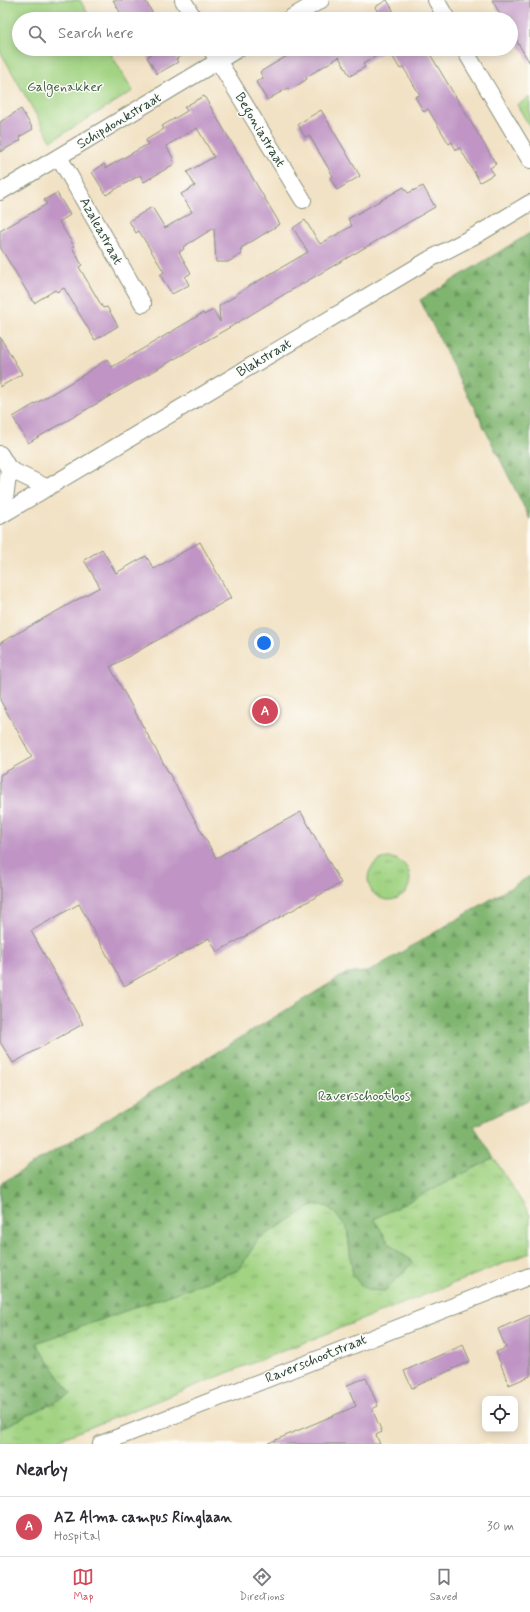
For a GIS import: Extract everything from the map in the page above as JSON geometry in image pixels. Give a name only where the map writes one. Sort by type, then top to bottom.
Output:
[{"type":"street","points":[[183,0],[190,12]]},
{"type":"street","points":[[301,12],[321,0]]},
{"type":"street","points":[[436,0],[443,12]]},
{"type":"street","name":"Schipdonkstraat","points":[[0,192],[60,157],[213,56]]},
{"type":"street","name":"Begoniastraat","points":[[216,56],[303,200]]},
{"type":"street","points":[[468,56],[530,160]]},
{"type":"street","name":"Azaleastraat","points":[[60,157],[143,304]]},
{"type":"street","name":"Blakstraat","points":[[2,515],[423,263],[480,233],[530,203]]},
{"type":"street","points":[[0,454],[9,469],[48,488]]},
{"type":"street","points":[[2,515],[9,469]]},
{"type":"street","name":"Raverschootstraat","points":[[101,1444],[530,1276]]},
{"type":"green space","name":"Galgenakker","points":[[0,0],[80,0],[87,12],[12,12],[12,56],[112,56],[133,91],[51,141],[0,51]]},
{"type":"green space","points":[[530,97],[530,127],[517,105]]},
{"type":"green space","points":[[530,233],[530,519],[420,300]]},
{"type":"green space","points":[[385,858],[393,858],[404,864],[410,875],[410,883],[404,894],[393,900],[385,900],[374,894],[368,883],[368,875],[374,864]]},
{"type":"green space","name":"Raverschootbos","points":[[530,876],[530,1099],[474,1126],[494,1158],[374,1219],[390,1245],[413,1262],[385,1291],[366,1290],[353,1276],[347,1227],[329,1207],[316,1204],[258,1239],[239,1270],[36,1343],[71,1394],[0,1429],[0,1184],[347,973],[368,972]]},
{"type":"green space","points":[[494,1158],[530,1215],[530,1253],[48,1444],[0,1444],[0,1429],[71,1394],[36,1343],[239,1270],[258,1239],[316,1204],[329,1207],[347,1227],[353,1276],[366,1290],[385,1291],[413,1262],[390,1245],[373,1219]]},
{"type":"building","points":[[113,0],[145,0],[152,12],[120,12]]},
{"type":"building","points":[[387,0],[393,12],[378,12],[375,7]]},
{"type":"building","points":[[492,0],[530,0],[530,63],[518,43],[518,12],[499,12]]},
{"type":"building","points":[[181,56],[176,59],[178,62],[157,74],[147,57]]},
{"type":"building","points":[[287,56],[376,56],[363,64],[365,67],[350,76],[339,57],[306,77],[307,79],[290,90],[288,88],[267,100],[256,82],[263,78],[260,72]]},
{"type":"building","points":[[392,56],[431,56],[496,164],[490,168],[494,174],[480,182],[460,148],[456,150],[452,142],[449,144],[428,109],[424,112],[415,97],[420,95],[403,67],[400,69]]},
{"type":"building","points":[[204,96],[280,224],[241,248],[242,250],[240,251],[242,254],[228,262],[216,262],[214,228],[183,247],[184,249],[179,252],[191,273],[185,277],[189,285],[172,294],[160,275],[164,272],[139,231],[136,233],[129,221],[152,207],[165,228],[192,212],[181,194],[195,186],[187,172],[214,157],[197,128],[166,146],[173,158],[174,164],[144,182],[140,175],[106,195],[92,172],[104,164],[106,168],[148,144],[146,140],[164,129],[162,126],[187,111],[184,107]]},
{"type":"building","points":[[21,109],[33,129],[19,137],[21,140],[0,152],[0,122]]},
{"type":"building","points":[[321,110],[360,176],[337,190],[330,178],[333,176],[309,135],[305,137],[298,124]]},
{"type":"building","points":[[423,186],[435,207],[28,443],[13,417],[85,374],[107,359],[112,367],[203,313],[204,315],[213,310],[220,322],[219,306],[237,295],[236,294],[308,252],[293,228],[305,220],[320,244],[352,226],[348,219],[404,187],[408,193]]},
{"type":"building","points":[[57,193],[70,215],[59,222],[74,246],[72,247],[82,265],[79,267],[103,308],[107,307],[118,326],[95,340],[64,288],[57,292],[55,290],[34,303],[0,247],[0,231],[47,204],[44,200]]},
{"type":"building","points":[[0,337],[22,374],[0,387]]},
{"type":"building","points":[[200,542],[231,598],[110,667],[216,858],[301,812],[341,883],[217,952],[209,938],[124,986],[79,904],[31,931],[83,1024],[13,1063],[0,1042],[0,775],[32,757],[0,700],[0,643],[100,587],[84,560],[102,549],[116,573],[146,556],[154,569]]},
{"type":"building","points":[[530,1315],[530,1376],[509,1385],[496,1352],[506,1348],[498,1329]]},
{"type":"building","points":[[463,1345],[470,1361],[412,1388],[404,1371]]},
{"type":"building","points":[[366,1378],[378,1406],[372,1409],[382,1432],[376,1435],[380,1444],[266,1444],[356,1406],[347,1385]]},
{"type":"place","name":"AZ Alma campus Ringlaan","points":[[265,711]]}]
